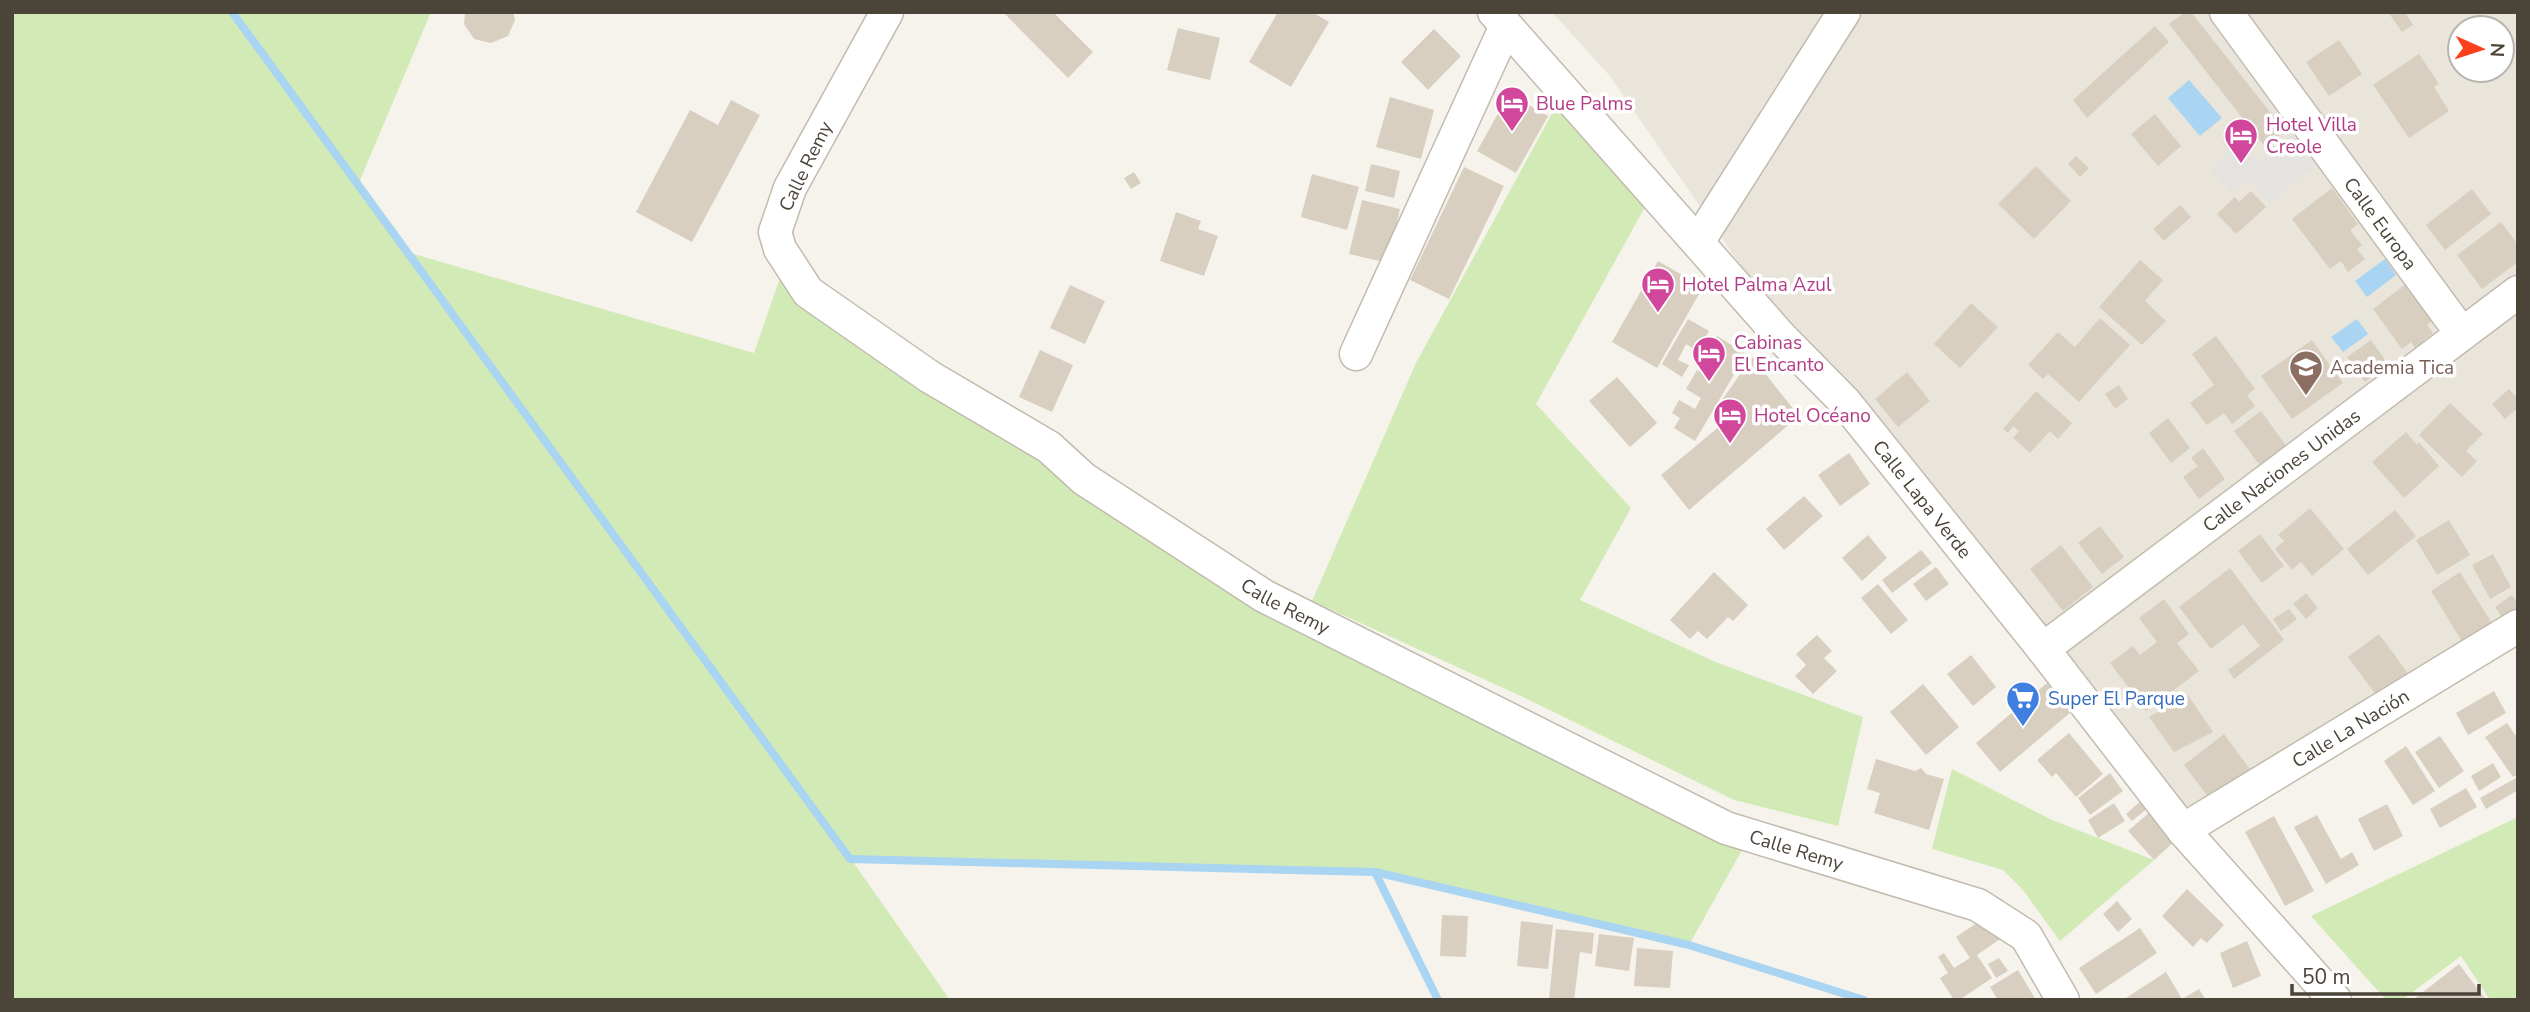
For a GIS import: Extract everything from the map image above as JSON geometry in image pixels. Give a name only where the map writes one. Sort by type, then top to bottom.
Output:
[{"type":"street","name":"Calle Remy","points":[[887,12],[790,188],[775,232],[780,249],[808,292],[930,377],[1049,447],[1084,479],[1264,596],[1726,828],[1978,905],[2026,936],[2063,1000]]},
{"type":"street","points":[[1698,242],[1844,12]]},
{"type":"street","name":"Calle Europa","points":[[2226,12],[2462,334]]},
{"type":"street","points":[[1356,354],[1500,19]]},
{"type":"street","name":"Calle Lapa Verde","points":[[1500,19],[1781,337],[1845,402],[2043,649],[2183,830],[2335,1000]]},
{"type":"street","name":"Calle Naciones Unidas","points":[[2043,649],[2518,292]]},
{"type":"street","name":"Calle La Nación","points":[[2183,830],[2518,626]]},
{"type":"shaded area","points":[[1552,12],[2518,12],[2518,635],[2197,833],[1786,331],[1609,75]]},
{"type":"shaded area","points":[[2294,132],[2321,162],[2270,203],[2250,180],[2232,193],[2209,169],[2238,142],[2258,163]]},
{"type":"green space","points":[[12,12],[431,12],[358,185],[407,252],[754,353],[781,275],[1254,590],[1751,834],[1689,945],[1375,872],[851,859],[950,1000],[12,1000]]},
{"type":"green space","points":[[1560,99],[1650,198],[1536,404],[1631,508],[1580,600],[1718,663],[1863,717],[1838,826],[1734,800],[1523,697],[1312,601],[1416,363]]},
{"type":"green space","points":[[1952,769],[2052,820],[2154,860],[2060,941],[2023,890],[2003,870],[1932,849]]},
{"type":"green space","points":[[2518,817],[2518,1000],[2490,1000],[2461,956],[2402,1000],[2386,1000],[2311,916]]},
{"type":"water","points":[[2189,80],[2222,118],[2200,136],[2168,98]]},
{"type":"water","points":[[2385,259],[2396,275],[2367,297],[2355,281]]},
{"type":"water","points":[[2357,319],[2368,334],[2343,352],[2331,337]]},
{"type":"building","points":[[465,12],[513,12],[515,20],[508,36],[491,43],[474,39],[464,24]]},
{"type":"building","points":[[1003,12],[1053,12],[1093,52],[1068,78]]},
{"type":"building","points":[[1278,12],[1312,12],[1329,22],[1291,87],[1249,62]]},
{"type":"building","points":[[2185,12],[2191,12],[2285,131],[2265,147],[2169,24]]},
{"type":"building","points":[[2388,12],[2405,12],[2413,25],[2402,32]]},
{"type":"building","points":[[2155,26],[2169,42],[2087,118],[2073,100]]},
{"type":"building","points":[[1178,28],[1220,38],[1210,80],[1167,70]]},
{"type":"building","points":[[1434,29],[1461,56],[1428,90],[1401,62]]},
{"type":"building","points":[[2339,40],[2362,74],[2329,96],[2306,62]]},
{"type":"building","points":[[2419,54],[2439,84],[2434,87],[2449,111],[2409,138],[2373,85]]},
{"type":"building","name":"Blue Palms","points":[[1509,94],[1548,116],[1516,173],[1477,151]]},
{"type":"building","points":[[1390,97],[1434,110],[1421,159],[1376,147]]},
{"type":"building","points":[[731,100],[760,115],[692,242],[636,212],[690,110],[718,125]]},
{"type":"building","points":[[2155,114],[2181,146],[2158,166],[2131,134]]},
{"type":"building","points":[[2076,156],[2089,168],[2080,177],[2068,164]]},
{"type":"building","points":[[1371,164],[1400,171],[1394,198],[1365,191]]},
{"type":"building","points":[[2036,166],[2071,201],[2034,239],[1998,204]]},
{"type":"building","points":[[1464,167],[1504,186],[1449,299],[1410,280]]},
{"type":"building","points":[[1134,172],[1141,183],[1131,189],[1124,178]]},
{"type":"building","points":[[1312,174],[1359,187],[1347,230],[1301,217]]},
{"type":"building","points":[[2332,188],[2358,224],[2350,230],[2362,245],[2357,249],[2365,259],[2348,272],[2341,261],[2330,269],[2292,219]]},
{"type":"building","points":[[2472,189],[2491,214],[2445,250],[2426,225]]},
{"type":"building","points":[[2251,191],[2266,207],[2236,234],[2217,214],[2235,197],[2239,202]]},
{"type":"building","points":[[1362,200],[1400,209],[1388,263],[1349,254]]},
{"type":"building","points":[[2180,205],[2191,217],[2164,241],[2153,229]]},
{"type":"building","points":[[1176,212],[1201,221],[1198,229],[1218,236],[1204,276],[1160,261]]},
{"type":"building","points":[[2501,222],[2518,245],[2518,262],[2482,289],[2457,255]]},
{"type":"building","points":[[2140,260],[2163,280],[2145,301],[2166,321],[2142,345],[2099,307]]},
{"type":"building","name":"Hotel Palma Azul","points":[[1658,261],[1703,287],[1657,368],[1612,342]]},
{"type":"building","points":[[2407,283],[2434,319],[2427,325],[2433,333],[2415,348],[2411,342],[2402,349],[2373,309]]},
{"type":"building","points":[[1070,285],[1105,301],[1085,344],[1050,328]]},
{"type":"building","points":[[1971,303],[1998,327],[1960,368],[1934,344]]},
{"type":"building","points":[[2100,318],[2130,345],[2079,402],[2048,374],[2043,379],[2028,365],[2058,332],[2075,347]]},
{"type":"building","name":"Cabinas El Encanto","points":[[1688,319],[1709,331],[1697,351],[1686,344],[1678,360],[1689,365],[1682,377],[1662,364]]},
{"type":"building","name":"Cabinas El Encanto","points":[[1717,336],[1746,354],[1695,441],[1674,428],[1680,418],[1672,413],[1679,400],[1695,409],[1701,398],[1686,389],[1697,370],[1711,378],[1718,365],[1704,357]]},
{"type":"building","points":[[2216,336],[2255,389],[2247,395],[2255,406],[2232,424],[2224,413],[2207,425],[2190,403],[2214,385],[2192,354]]},
{"type":"building","points":[[2312,340],[2343,383],[2292,419],[2261,376]]},
{"type":"building","points":[[2371,340],[2388,364],[2365,382],[2347,357]]},
{"type":"building","points":[[1040,350],[1073,365],[1052,412],[1019,397]]},
{"type":"building","name":"Hotel Océano","points":[[1752,357],[1799,416],[1689,510],[1661,475],[1733,415],[1720,403]]},
{"type":"building","points":[[1907,372],[1930,401],[1898,427],[1875,399]]},
{"type":"building","points":[[1617,377],[1657,423],[1630,447],[1589,401]]},
{"type":"building","points":[[2119,385],[2128,399],[2115,409],[2105,394]]},
{"type":"building","points":[[2509,389],[2518,399],[2518,408],[2505,419],[2492,404]]},
{"type":"building","points":[[2036,391],[2072,423],[2058,439],[2050,431],[2030,453],[2013,438],[2019,431],[2013,426],[2008,433],[2003,429]]},
{"type":"building","points":[[2450,403],[2483,434],[2466,451],[2477,461],[2462,477],[2419,435]]},
{"type":"building","points":[[2261,411],[2287,447],[2261,467],[2234,431]]},
{"type":"building","points":[[2168,418],[2190,448],[2171,463],[2149,433]]},
{"type":"building","points":[[2406,432],[2417,445],[2419,442],[2439,466],[2404,498],[2372,462]]},
{"type":"building","points":[[2203,448],[2225,479],[2199,499],[2183,477],[2198,466],[2191,458]]},
{"type":"building","points":[[1849,453],[1870,484],[1840,506],[1818,475]]},
{"type":"building","points":[[1804,496],[1823,516],[1784,550],[1766,529]]},
{"type":"building","points":[[2310,508],[2344,549],[2312,576],[2301,562],[2292,570],[2275,549],[2284,541],[2278,535]]},
{"type":"building","points":[[2395,510],[2416,536],[2368,575],[2347,549]]},
{"type":"building","points":[[2449,520],[2470,555],[2437,575],[2416,540]]},
{"type":"building","points":[[2100,526],[2124,557],[2102,574],[2078,543]]},
{"type":"building","points":[[2260,534],[2284,566],[2262,583],[2238,551]]},
{"type":"building","points":[[1868,535],[1887,558],[1862,581],[1842,558]]},
{"type":"building","points":[[2061,545],[2093,587],[2063,611],[2030,569]]},
{"type":"building","points":[[1921,550],[1932,563],[1892,593],[1882,580]]},
{"type":"building","points":[[2493,554],[2511,587],[2490,599],[2472,565]]},
{"type":"building","points":[[1936,567],[1949,584],[1926,601],[1913,584]]},
{"type":"building","points":[[2230,568],[2284,640],[2234,679],[2228,670],[2260,646],[2243,624],[2211,649],[2179,607]]},
{"type":"building","points":[[1714,572],[1748,605],[1733,621],[1728,617],[1707,639],[1698,631],[1690,639],[1670,620]]},
{"type":"building","points":[[2460,572],[2493,625],[2463,643],[2431,591]]},
{"type":"building","points":[[1878,584],[1908,620],[1891,634],[1861,598]]},
{"type":"building","points":[[2306,593],[2318,608],[2306,619],[2293,604]]},
{"type":"building","points":[[2512,595],[2518,604],[2518,618],[2507,625],[2495,607]]},
{"type":"building","points":[[2164,599],[2189,634],[2177,643],[2199,671],[2146,711],[2110,663],[2133,646],[2140,655],[2157,642],[2139,618]]},
{"type":"building","points":[[2289,609],[2297,619],[2281,631],[2273,619]]},
{"type":"building","points":[[2379,634],[2416,684],[2385,707],[2348,657]]},
{"type":"building","points":[[1817,635],[1832,651],[1824,658],[1837,671],[1813,694],[1795,676],[1806,665],[1796,654]]},
{"type":"building","points":[[1971,655],[1996,687],[1973,706],[1947,674]]},
{"type":"building","name":"Super El Parque","points":[[2047,683],[2071,712],[2000,772],[1976,743]]},
{"type":"building","points":[[1923,684],[1959,727],[1926,755],[1890,712]]},
{"type":"building","points":[[2494,691],[2506,713],[2468,735],[2456,713]]},
{"type":"building","points":[[2188,695],[2213,732],[2174,752],[2149,717]]},
{"type":"building","points":[[2507,723],[2518,739],[2518,774],[2513,777],[2485,737]]},
{"type":"building","points":[[2069,733],[2103,774],[2076,797],[2056,773],[2052,777],[2037,760]]},
{"type":"building","points":[[2224,734],[2252,772],[2213,803],[2184,765]]},
{"type":"building","points":[[2440,736],[2464,771],[2439,788],[2415,752]]},
{"type":"building","points":[[2406,746],[2435,791],[2413,805],[2384,761]]},
{"type":"building","points":[[1876,759],[1915,771],[1921,768],[1926,774],[1944,779],[1929,830],[1874,813],[1880,793],[1867,789]]},
{"type":"building","points":[[2493,763],[2501,777],[2479,791],[2471,776]]},
{"type":"building","points":[[2110,773],[2123,791],[2090,815],[2078,798]]},
{"type":"building","points":[[2518,777],[2518,790],[2486,809],[2480,798]]},
{"type":"building","points":[[2466,788],[2477,807],[2440,828],[2430,809]]},
{"type":"building","points":[[2143,799],[2149,807],[2132,821],[2126,814]]},
{"type":"building","points":[[2114,803],[2125,821],[2098,838],[2088,820]]},
{"type":"building","points":[[2387,804],[2403,836],[2374,851],[2358,819]]},
{"type":"building","points":[[2151,811],[2177,839],[2154,860],[2128,831]]},
{"type":"building","points":[[2317,815],[2341,859],[2352,852],[2359,865],[2326,884],[2294,827]]},
{"type":"building","points":[[2274,816],[2314,891],[2285,906],[2245,832]]},
{"type":"building","points":[[2187,889],[2224,925],[2207,943],[2201,938],[2193,947],[2162,916]]},
{"type":"building","points":[[2117,901],[2132,919],[2118,932],[2103,914]]},
{"type":"building","points":[[1442,915],[1468,916],[1466,957],[1440,956]]},
{"type":"building","points":[[1989,915],[2003,937],[1977,955],[1992,978],[1959,1000],[1954,1000],[1940,978],[1948,973],[1938,957],[1944,953],[1954,968],[1970,958],[1956,937]]},
{"type":"building","points":[[1521,921],[1553,925],[1548,969],[1517,966]]},
{"type":"building","points":[[2140,928],[2157,953],[2096,994],[2079,968]]},
{"type":"building","points":[[1556,929],[1594,933],[1592,954],[1580,952],[1574,1000],[1549,1000]]},
{"type":"building","points":[[1599,934],[1634,938],[1629,971],[1595,966]]},
{"type":"building","points":[[2247,941],[2261,976],[2233,988],[2220,953]]},
{"type":"building","points":[[1637,948],[1673,951],[1670,988],[1634,986]]},
{"type":"building","points":[[1999,958],[2008,971],[1996,978],[1988,964]]},
{"type":"building","points":[[2459,964],[2486,1000],[2413,1000]]},
{"type":"building","points":[[2018,970],[2036,1000],[1998,1000],[1990,987]]},
{"type":"building","points":[[2166,972],[2182,999],[2199,989],[2206,1000],[2123,1000]]},
{"type":"waterway","points":[[232,12],[850,859],[1375,872],[1689,945],[1864,1000]]},
{"type":"waterway","points":[[1375,872],[1438,1000]]},
{"type":"place","name":"Blue Palms","points":[[1512,133]]},
{"type":"place","name":"Hotel Villa Creole","points":[[2241,165]]},
{"type":"place","name":"Hotel Palma Azul","points":[[1658,314]]},
{"type":"place","name":"Cabinas El Encanto","points":[[1709,383]]},
{"type":"place","name":"Academia Tica","points":[[2306,397]]},
{"type":"place","name":"Hotel Océano","points":[[1730,445]]},
{"type":"place","name":"Super El Parque","points":[[2023,728]]}]
